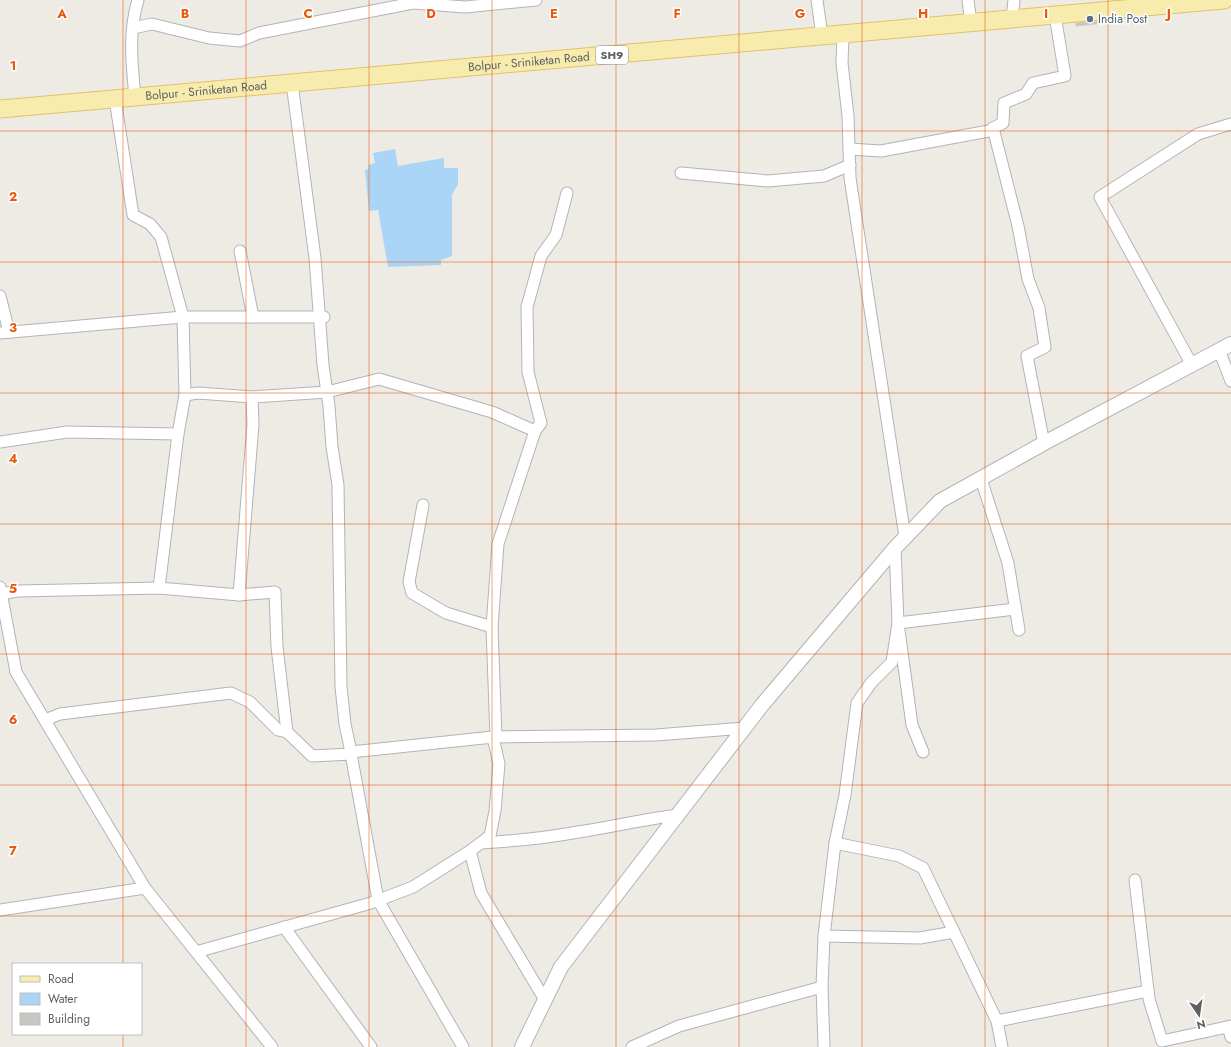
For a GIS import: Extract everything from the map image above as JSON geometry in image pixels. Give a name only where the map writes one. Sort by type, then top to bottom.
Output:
[{"type":"main road","name":"Bolpur - Sriniketan Road","points":[[0,109],[1224,0]]},
{"type":"street","points":[[135,97],[131,52],[134,12],[138,0]]},
{"type":"street","points":[[132,28],[152,24],[209,38],[240,41],[259,33],[413,1],[465,7],[536,0]]},
{"type":"street","points":[[817,0],[822,36]]},
{"type":"street","points":[[968,0],[971,23]]},
{"type":"street","points":[[1012,19],[1014,0]]},
{"type":"street","points":[[849,149],[881,151],[994,130],[993,128],[1003,124],[1004,103],[1026,94],[1033,82],[1065,76],[1055,15]]},
{"type":"street","points":[[844,34],[842,63],[848,116],[851,186],[905,537]]},
{"type":"street","points":[[292,83],[315,258],[321,317],[323,365],[332,447],[338,485],[341,687],[345,724],[351,752],[494,737],[656,735],[744,728]]},
{"type":"street","points":[[115,99],[133,215],[150,224],[161,237],[183,317],[185,395],[178,434],[158,588]]},
{"type":"street","points":[[1192,365],[1100,197],[1198,134],[1231,124]]},
{"type":"street","points":[[994,130],[1018,226],[1028,279],[1039,308],[1045,347],[1027,356],[1044,444]]},
{"type":"street","points":[[681,173],[768,181],[824,176],[850,165]]},
{"type":"street","points":[[196,952],[378,900],[413,887],[470,852],[490,836],[495,811],[499,764],[494,737],[492,627],[498,544],[535,431],[541,423],[528,372],[527,307],[541,256],[556,235],[567,193]]},
{"type":"street","points":[[240,251],[253,317]]},
{"type":"street","points":[[0,296],[5,332],[183,317],[321,317]]},
{"type":"street","points":[[522,1047],[561,967],[762,705],[894,548],[940,501],[1225,347],[1231,381]]},
{"type":"street","points":[[185,395],[198,393],[252,397],[327,392],[379,379],[492,412],[535,431]]},
{"type":"street","points":[[239,596],[253,425],[252,397]]},
{"type":"street","points":[[0,442],[67,432],[178,434]]},
{"type":"street","points":[[981,479],[1008,563],[1019,630]]},
{"type":"street","points":[[423,505],[409,582],[412,593],[446,613],[492,627]]},
{"type":"street","points":[[894,548],[898,623],[912,725],[923,752]]},
{"type":"street","points":[[272,1047],[145,888],[16,672],[0,591],[158,588],[239,596],[275,592],[277,647],[287,732]]},
{"type":"street","points":[[898,623],[1016,609]]},
{"type":"street","points":[[824,1047],[822,987],[824,936],[835,843],[845,795],[857,703],[871,683],[892,662],[898,623]]},
{"type":"street","points":[[45,720],[60,714],[232,693],[250,702],[278,730],[287,732],[312,756],[351,754],[378,900],[463,1047]]},
{"type":"street","points":[[480,844],[579,832],[678,815]]},
{"type":"street","points":[[835,843],[898,856],[924,868],[997,1021],[1002,1047]]},
{"type":"street","points":[[470,852],[481,893],[545,1000]]},
{"type":"street","points":[[1135,880],[1149,999],[1161,1044],[1230,1030]]},
{"type":"street","points":[[0,910],[145,888]]},
{"type":"street","points":[[284,927],[372,1047]]},
{"type":"street","points":[[824,936],[920,938],[954,932]]},
{"type":"street","points":[[632,1047],[679,1026],[822,987]]},
{"type":"street","points":[[997,1021],[1148,991]]},
{"type":"water","points":[[395,149],[398,166],[444,158],[444,168],[458,168],[458,184],[452,195],[452,256],[441,260],[441,265],[388,267],[378,210],[369,211],[365,170],[369,169],[368,165],[375,163],[373,153]]},
{"type":"building","points":[[1103,21],[1104,23],[1076,26],[1076,23]]},
{"type":"place","name":"India Post","points":[[1090,19]]}]
